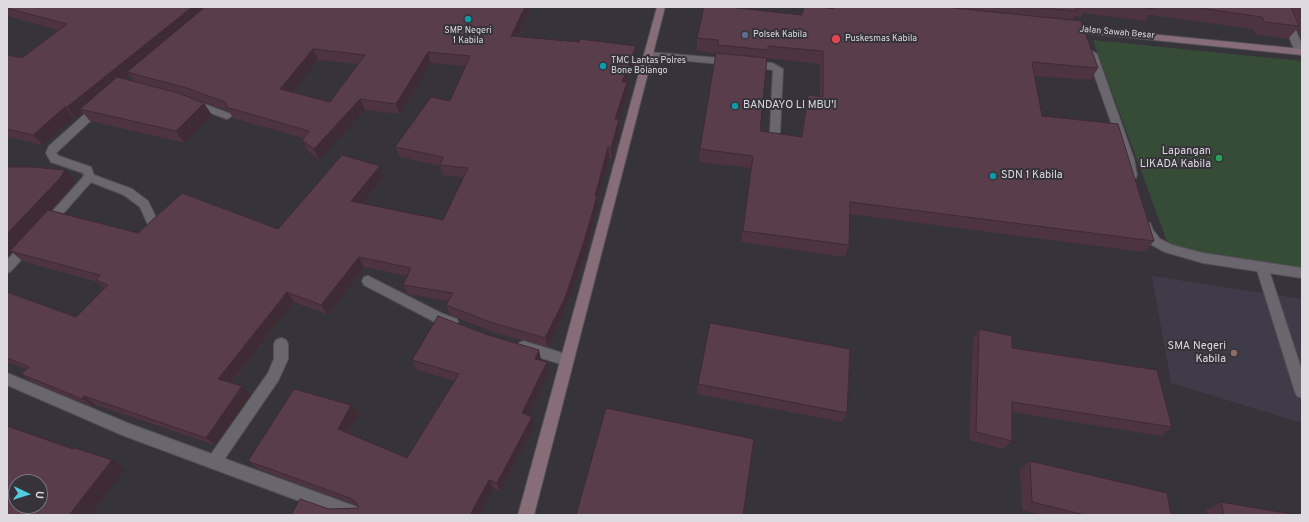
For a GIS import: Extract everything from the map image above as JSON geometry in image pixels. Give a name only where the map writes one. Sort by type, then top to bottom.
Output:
[{"type":"main road","points":[[526,515],[661,7]]},
{"type":"main road","name":"Jalan Sawah Besar","points":[[1060,28],[1301,52]]},
{"type":"street","points":[[1282,7],[1301,52]]},
{"type":"street","points":[[1084,30],[1129,159],[1134,185]]},
{"type":"street","points":[[649,55],[776,67],[778,69],[775,132]]},
{"type":"street","points":[[43,228],[89,177],[90,173],[86,170],[55,159],[51,154],[53,149],[57,143],[109,98]]},
{"type":"street","points":[[182,100],[227,116]]},
{"type":"street","points":[[89,177],[128,192],[144,204],[154,226]]},
{"type":"street","points":[[1143,216],[1147,231],[1156,242],[1169,249],[1203,258],[1302,273]]},
{"type":"street","points":[[7,268],[33,239]]},
{"type":"street","points":[[1262,267],[1302,387]]},
{"type":"street","points":[[1262,267],[1302,392]]},
{"type":"street","points":[[368,281],[438,318],[465,328]]},
{"type":"street","points":[[214,462],[273,377],[281,359],[281,344]]},
{"type":"street","points":[[514,344],[567,360]]},
{"type":"street","points":[[7,379],[127,430],[357,515]]},
{"type":"shaded area","name":"SMA Negeri Kabila","points":[[1152,276],[1302,299],[1302,423],[1171,383]]},
{"type":"green space","name":"Lapangan LIKADA Kabila","points":[[1093,40],[1302,61],[1302,274],[1172,255]]},
{"type":"building","points":[[7,7],[192,7],[67,107],[65,107],[33,135],[7,129],[7,55],[22,58],[67,24]]},
{"type":"building","points":[[205,7],[525,7],[511,36],[579,42],[580,39],[636,46],[622,82],[627,82],[615,119],[619,119],[611,148],[608,147],[595,196],[597,196],[584,241],[565,298],[545,338],[490,322],[446,305],[453,293],[403,285],[411,268],[359,257],[321,305],[287,292],[218,379],[242,386],[206,438],[84,396],[82,399],[21,374],[29,367],[7,358],[7,292],[76,317],[108,285],[96,280],[100,275],[10,251],[48,210],[138,233],[182,193],[278,229],[342,155],[380,166],[351,201],[443,220],[468,168],[440,165],[443,157],[395,147],[431,97],[450,101],[470,56],[428,52],[396,104],[360,99],[314,149],[302,140],[309,131],[226,107],[227,105],[225,102],[187,88],[127,72]],"holes":[[[313,49],[365,55],[330,102],[280,89]]]},
{"type":"building","points":[[704,7],[727,7],[802,15],[804,7],[834,9],[834,7],[944,7],[1081,21],[1098,68],[1032,62],[1042,116],[1118,124],[1154,241],[850,202],[849,245],[743,231],[753,156],[700,149],[716,53],[767,58],[760,131],[802,137],[808,95],[823,97],[823,51],[768,46],[768,50],[718,45],[718,40],[697,38]]},
{"type":"building","points":[[1032,7],[1075,7],[1077,11]]},
{"type":"building","points":[[1139,7],[1153,7],[1153,9]]},
{"type":"building","points":[[1192,7],[1291,7],[1299,26],[1264,22],[1262,17]]},
{"type":"building","points":[[117,77],[178,93],[204,103],[176,131],[80,109]]},
{"type":"building","points":[[7,167],[32,167],[65,170],[60,178],[7,234]]},
{"type":"building","points":[[438,316],[488,335],[539,350],[535,359],[547,362],[522,413],[532,417],[497,483],[489,480],[470,515],[291,515],[300,499],[329,509],[359,508],[356,502],[350,498],[248,461],[294,389],[351,405],[338,429],[407,458],[459,374],[412,360]]},
{"type":"building","points":[[710,323],[850,349],[847,413],[698,384]]},
{"type":"building","points":[[979,329],[1012,336],[1012,348],[1157,370],[1172,427],[1012,402],[1012,441],[976,432]]},
{"type":"building","points":[[606,408],[754,439],[743,515],[576,515]]},
{"type":"building","points":[[7,426],[73,449],[75,448],[112,460],[69,515],[7,515]]},
{"type":"building","points":[[1030,461],[1167,493],[1171,515],[1085,515],[1032,502]]},
{"type":"building","points":[[1221,502],[1297,515],[1224,515]]},
{"type":"place","name":"SMP Negeri 1 Kabila","points":[[468,19]]},
{"type":"place","name":"Polsek Kabila","points":[[745,35]]},
{"type":"place","name":"Puskesmas Kabila","points":[[836,39]]},
{"type":"place","name":"TMC Lantas Polres Bone Bolango","points":[[603,66]]},
{"type":"place","name":"BANDAYO LI MBU'I","points":[[735,106]]},
{"type":"place","name":"Lapangan LIKADA Kabila","points":[[1219,158]]},
{"type":"place","name":"SDN 1 Kabila","points":[[993,176]]},
{"type":"place","name":"SMA Negeri Kabila","points":[[1234,353]]}]
